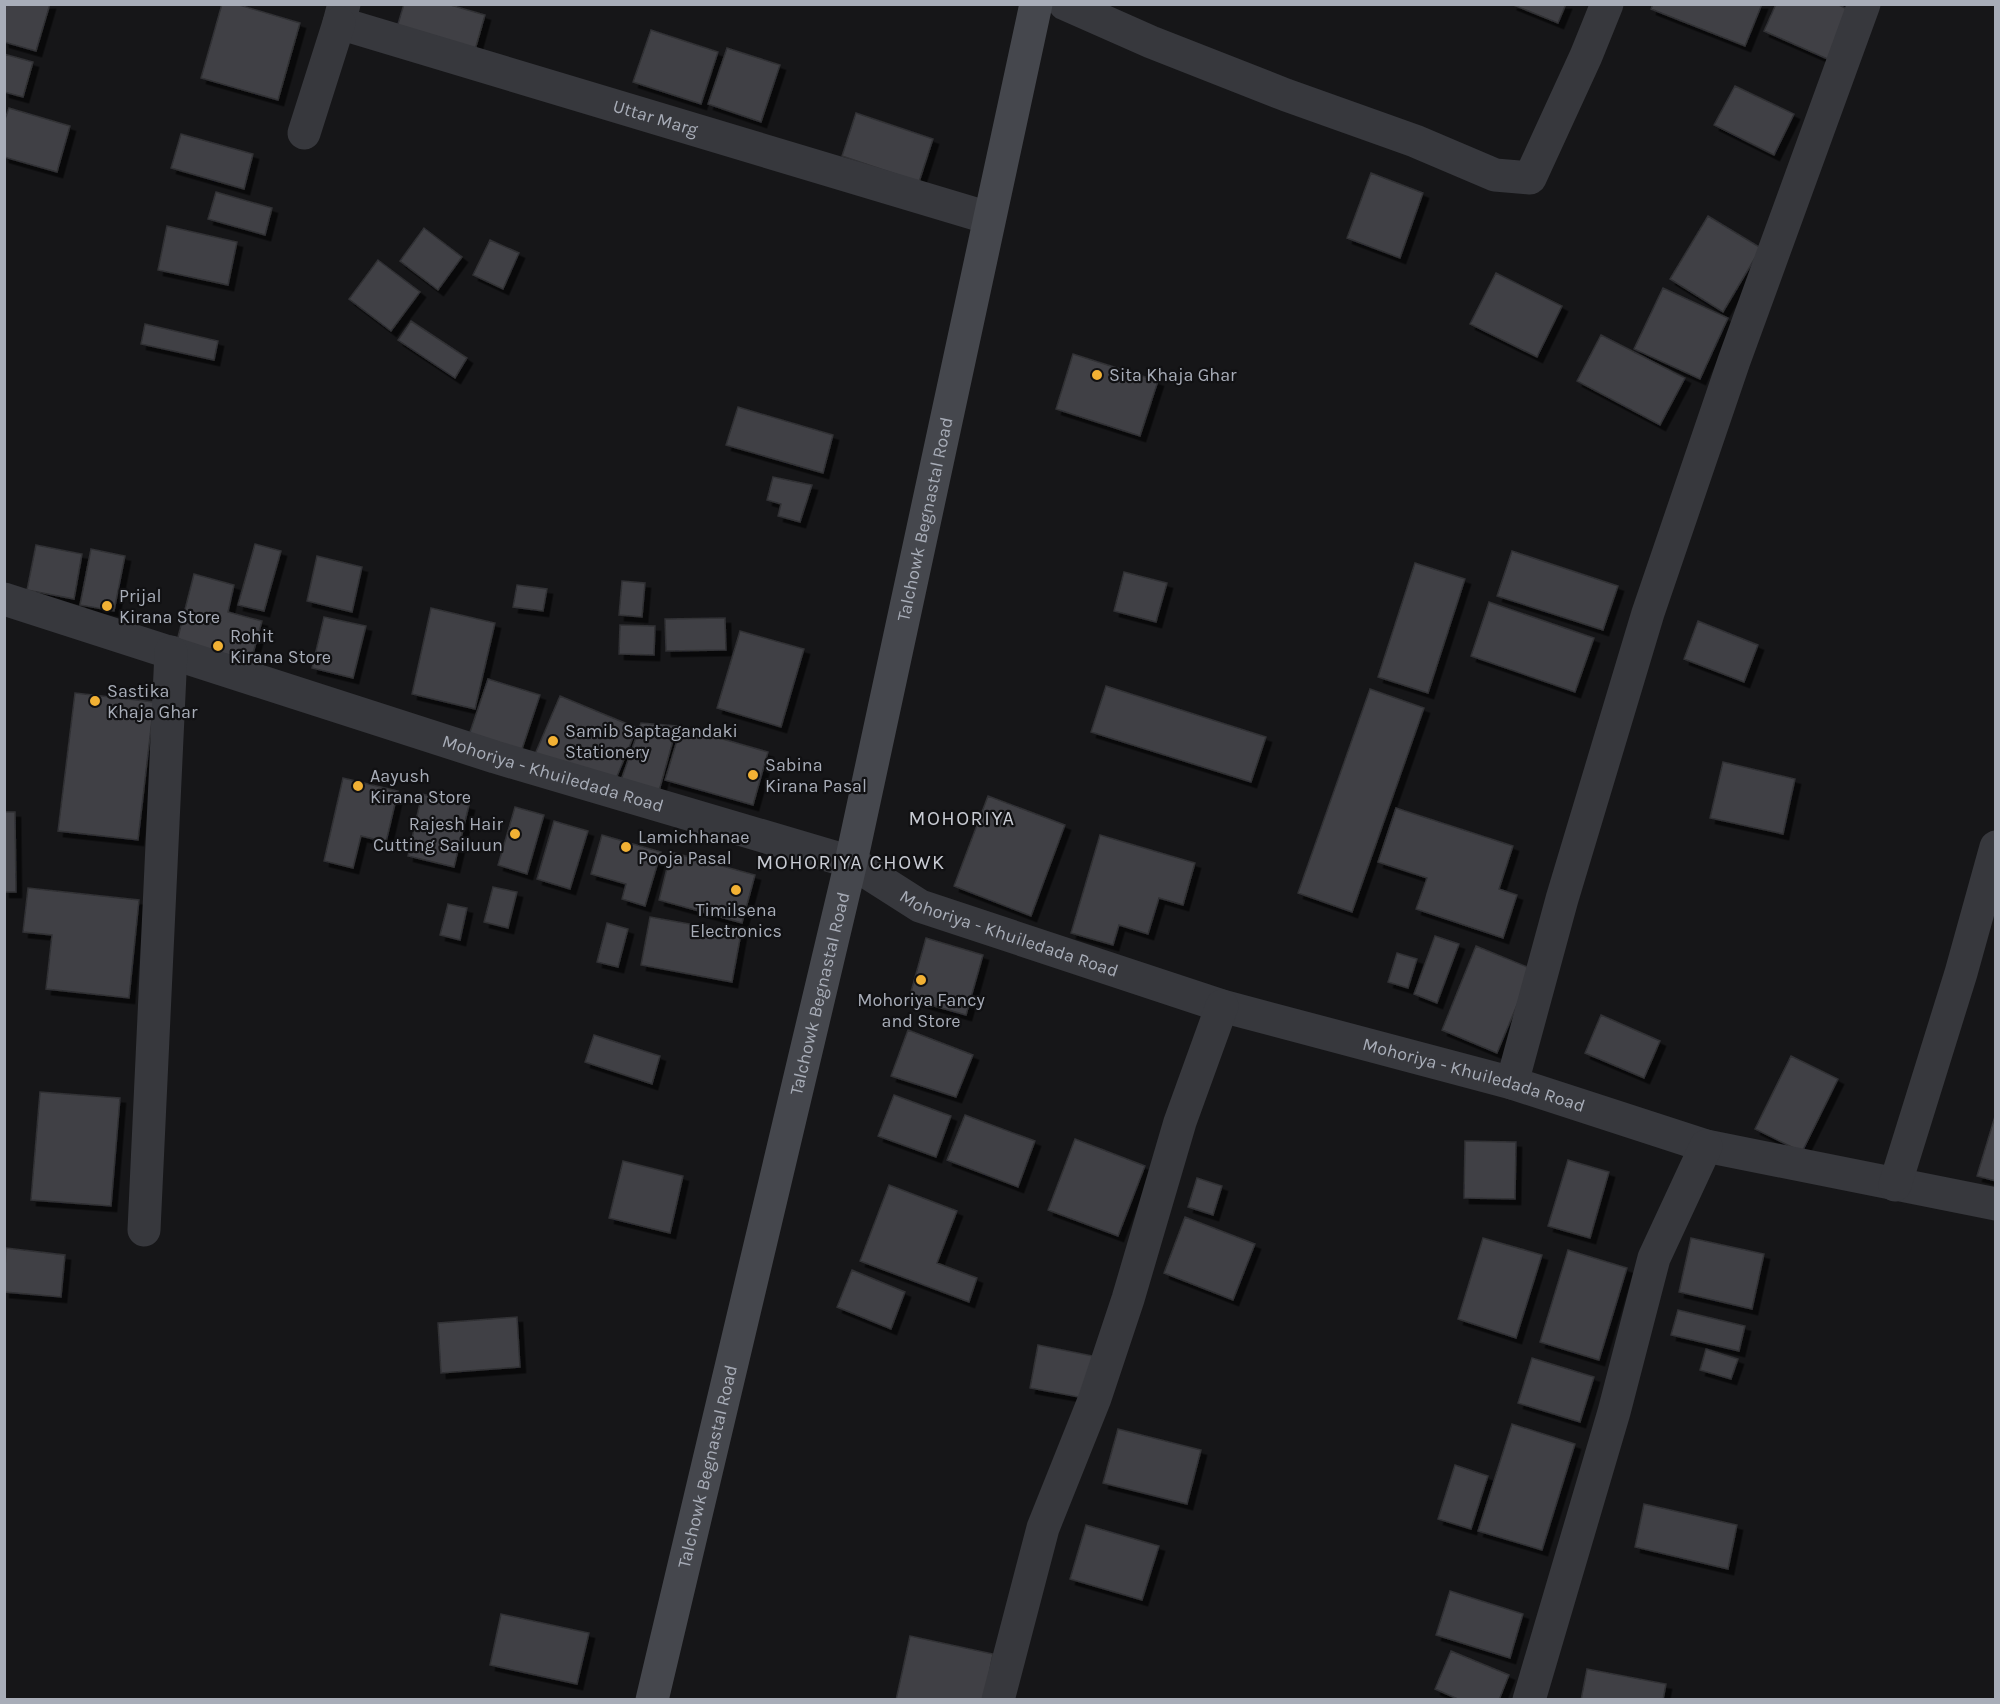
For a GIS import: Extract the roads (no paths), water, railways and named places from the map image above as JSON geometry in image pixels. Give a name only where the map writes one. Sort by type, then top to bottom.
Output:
[{"type":"main road","name":"Talchowk Begnastal Road","points":[[652,1700],[852,862],[1036,4]]},
{"type":"street","points":[[1065,4],[1172,50],[1286,95],[1415,141],[1495,175],[1530,178],[1586,56],[1607,4]]},
{"type":"street","points":[[1512,1083],[1562,899],[1648,613],[1734,361],[1864,4]]},
{"type":"street","name":"Uttar Marg","points":[[342,14],[989,218]]},
{"type":"street","points":[[304,133],[342,14]]},
{"type":"street","name":"Mohoriya - Khuiledada Road","points":[[4,599],[495,757],[852,862],[920,906],[1222,1006],[1512,1083],[1706,1146],[1995,1204]]},
{"type":"street","points":[[144,1230],[171,652]]},
{"type":"street","points":[[1895,1185],[1961,973],[1995,847]]},
{"type":"street","points":[[998,1700],[1043,1527],[1095,1398],[1128,1299],[1180,1122],[1222,1006]]},
{"type":"street","points":[[1529,1700],[1614,1412],[1654,1258],[1706,1146]]},
{"type":"place","name":"Sita Khaja Ghar","points":[[1097,375]]},
{"type":"place","name":"Prijal Kirana Store","points":[[107,606]]},
{"type":"place","name":"Rohit Kirana Store","points":[[218,646]]},
{"type":"place","name":"Sastika Khaja Ghar","points":[[95,701]]},
{"type":"place","name":"Samib Saptagandaki Stationery","points":[[553,741]]},
{"type":"place","name":"Sabina Kirana Pasal","points":[[753,775]]},
{"type":"place","name":"Aayush Kirana Store","points":[[358,786]]},
{"type":"place","name":"Rajesh Hair Cutting Sailuun","points":[[515,834]]},
{"type":"place","name":"Lamichhanae Pooja Pasal","points":[[626,847]]},
{"type":"place","name":"Timilsena Electronics","points":[[736,890]]},
{"type":"place","name":"Mohoriya Fancy and Store","points":[[921,980]]},
{"type":"district","name":"MOHORIYA","points":[[962,818]]},
{"type":"district","name":"MOHORIYA CHOWK","points":[[851,862]]}]
